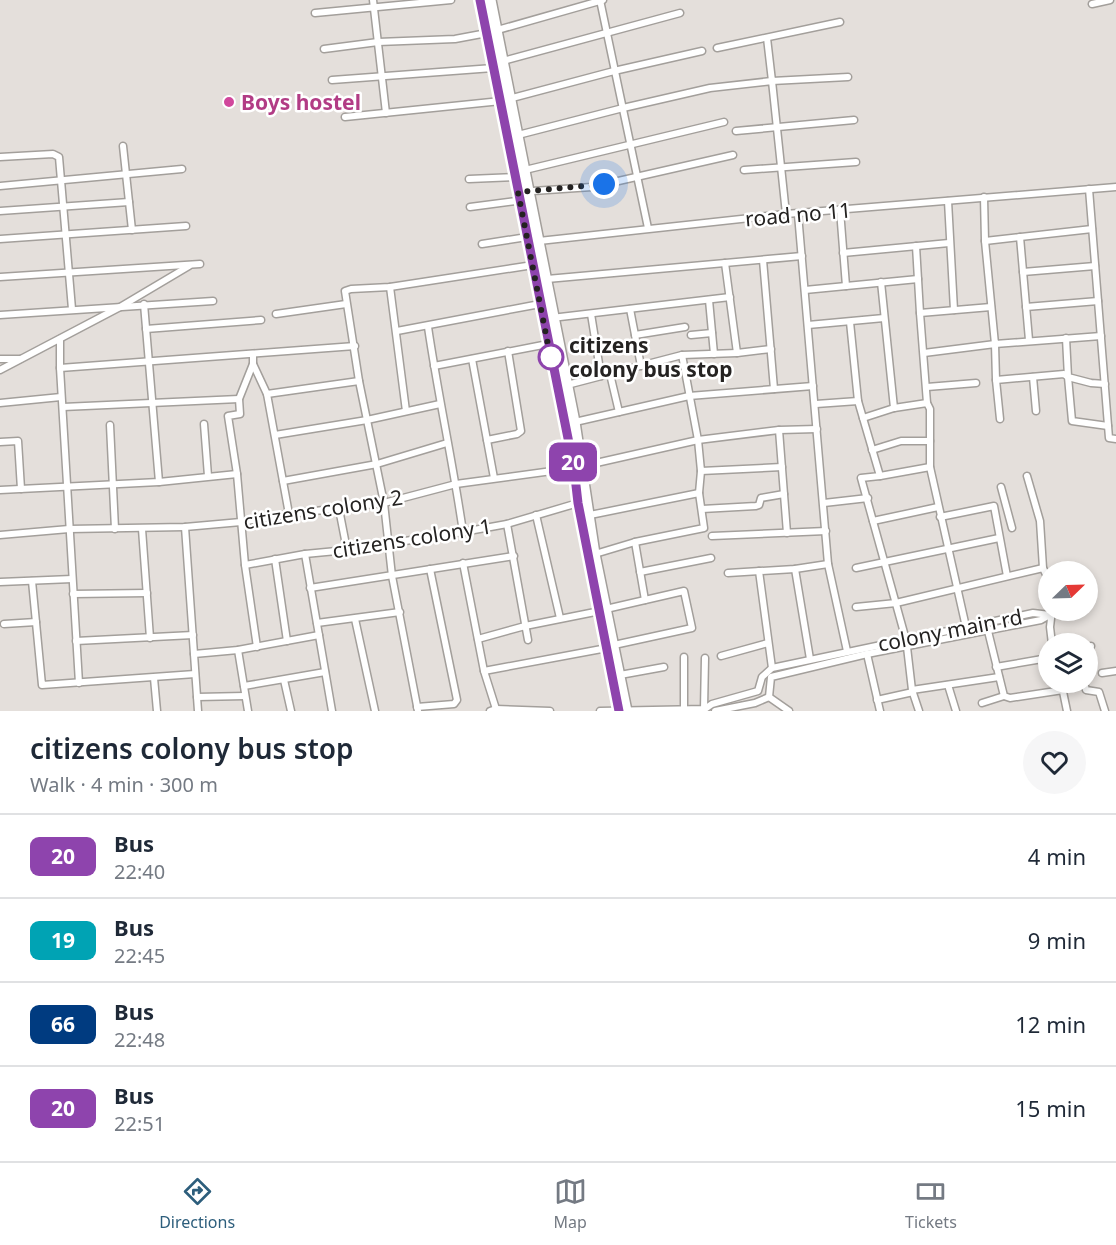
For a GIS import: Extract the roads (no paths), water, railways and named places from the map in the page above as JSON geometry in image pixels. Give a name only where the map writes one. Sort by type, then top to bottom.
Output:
[{"type":"street","points":[[373,0],[386,113]]},
{"type":"street","points":[[315,13],[452,0]]},
{"type":"street","points":[[480,0],[503,61],[511,98],[575,422],[579,466],[578,503],[623,710]]},
{"type":"street","points":[[491,0],[493,68],[548,344],[590,515],[603,610]]},
{"type":"street","points":[[324,50],[378,42],[454,39],[492,31],[601,0],[605,33],[648,228]]},
{"type":"street","points":[[1092,4],[1110,0]]},
{"type":"street","points":[[503,61],[680,14]]},
{"type":"street","points":[[717,48],[840,22]]},
{"type":"street","points":[[766,38],[786,214]]},
{"type":"street","points":[[345,117],[501,100],[702,51]]},
{"type":"street","points":[[332,80],[493,68]]},
{"type":"street","points":[[518,135],[710,88],[772,81],[849,77]]},
{"type":"street","points":[[736,131],[854,120]]},
{"type":"street","points":[[525,170],[724,122]]},
{"type":"street","points":[[123,146],[132,230]]},
{"type":"street","points":[[0,157],[57,154],[59,157],[72,309]]},
{"type":"street","points":[[470,207],[518,196],[592,187],[733,156]]},
{"type":"street","points":[[744,170],[856,162]]},
{"type":"street","points":[[0,186],[182,169]]},
{"type":"street","points":[[469,179],[515,177]]},
{"type":"street","name":"road no 11","points":[[482,244],[527,237],[539,241],[786,214],[1116,187]]},
{"type":"street","points":[[1089,189],[1109,438],[1116,439]]},
{"type":"street","points":[[984,197],[985,241],[1000,419]]},
{"type":"street","points":[[948,201],[954,310]]},
{"type":"street","points":[[0,211],[129,202]]},
{"type":"street","points":[[840,210],[846,286]]},
{"type":"street","points":[[798,214],[828,564],[847,651]]},
{"type":"street","points":[[0,239],[186,226]]},
{"type":"street","points":[[985,241],[1092,229]]},
{"type":"street","points":[[1020,237],[1029,340]]},
{"type":"street","points":[[843,253],[949,243]]},
{"type":"street","points":[[916,246],[927,403],[930,410],[930,467],[966,627]]},
{"type":"street","points":[[547,279],[802,256]]},
{"type":"street","points":[[763,260],[774,389]]},
{"type":"street","points":[[725,263],[737,352]]},
{"type":"street","points":[[0,277],[200,264]]},
{"type":"street","points":[[0,370],[120,307],[189,266]]},
{"type":"street","points":[[430,569],[457,703],[417,709],[392,576],[384,503],[359,381],[345,291],[390,287],[533,266]]},
{"type":"street","points":[[1023,272],[1095,266]]},
{"type":"street","points":[[805,290],[918,279]]},
{"type":"street","points":[[881,282],[894,408]]},
{"type":"street","points":[[390,287],[406,411]]},
{"type":"street","points":[[543,319],[730,297]]},
{"type":"street","points":[[709,300],[714,354]]},
{"type":"street","points":[[0,315],[213,301]]},
{"type":"street","points":[[1026,307],[1098,301]]},
{"type":"street","points":[[276,314],[346,303]]},
{"type":"street","points":[[144,304],[159,482]]},
{"type":"street","points":[[397,332],[540,304]]},
{"type":"street","points":[[920,313],[991,307]]},
{"type":"street","points":[[630,309],[641,366]]},
{"type":"street","points":[[591,314],[601,376]]},
{"type":"street","points":[[808,325],[884,318]]},
{"type":"street","points":[[146,329],[261,320]]},
{"type":"street","points":[[850,322],[858,401],[880,476]]},
{"type":"street","points":[[428,327],[463,532]]},
{"type":"street","points":[[635,335],[685,327]]},
{"type":"street","points":[[691,335],[712,333]]},
{"type":"street","points":[[924,353],[1029,340],[1101,336]]},
{"type":"street","points":[[1066,338],[1072,421],[1108,426]]},
{"type":"street","points":[[60,339],[61,397],[79,683]]},
{"type":"street","points":[[434,366],[548,344]]},
{"type":"street","points":[[60,368],[355,346]]},
{"type":"street","points":[[567,385],[682,356],[771,349]]},
{"type":"street","points":[[487,440],[517,434],[521,431],[508,351]]},
{"type":"street","points":[[253,354],[253,364],[239,399],[240,414],[228,416],[237,474],[245,565],[256,647]]},
{"type":"street","points":[[595,554],[635,542],[704,528],[699,493],[701,471],[698,440],[682,356]]},
{"type":"street","points":[[0,359],[20,359]]},
{"type":"street","points":[[472,359],[494,478]]},
{"type":"street","points":[[253,364],[267,394],[289,514]]},
{"type":"street","points":[[610,374],[619,412]]},
{"type":"street","points":[[996,380],[1064,374],[1091,383],[1105,384]]},
{"type":"street","points":[[1033,377],[1036,411]]},
{"type":"street","points":[[267,394],[359,381]]},
{"type":"street","points":[[927,387],[976,382]]},
{"type":"street","points":[[575,422],[689,396],[813,386]]},
{"type":"street","points":[[0,403],[61,397]]},
{"type":"street","points":[[63,407],[239,399]]},
{"type":"street","points":[[816,404],[858,401]]},
{"type":"street","points":[[863,418],[894,408],[927,403]]},
{"type":"street","points":[[275,435],[367,420],[440,404]]},
{"type":"street","points":[[204,424],[208,476]]},
{"type":"street","points":[[110,425],[114,529]]},
{"type":"street","name":"citizens colony 2","points":[[0,535],[69,529],[142,529],[241,522],[384,503],[456,484],[579,466],[698,440],[779,430],[817,429]]},
{"type":"street","points":[[779,430],[787,533]]},
{"type":"street","points":[[0,442],[18,441],[21,489]]},
{"type":"street","points":[[872,450],[901,441],[930,441]]},
{"type":"street","points":[[283,481],[377,464],[447,443]]},
{"type":"street","points":[[701,471],[782,467]]},
{"type":"street","points":[[919,711],[912,691],[910,643],[896,603],[861,478],[930,467]]},
{"type":"street","points":[[0,490],[159,482],[237,474]]},
{"type":"street","points":[[1027,476],[1040,520],[1043,561]]},
{"type":"street","points":[[1001,487],[1012,528]]},
{"type":"street","points":[[590,515],[699,493]]},
{"type":"street","points":[[702,509],[751,507],[759,505],[761,498],[784,494]]},
{"type":"street","points":[[824,503],[868,498]]},
{"type":"street","name":"citizens colony 1","points":[[245,565],[507,524],[578,503]]},
{"type":"street","points":[[940,517],[1005,504]]},
{"type":"street","points":[[994,506],[1008,576]]},
{"type":"street","points":[[873,520],[938,507]]},
{"type":"street","points":[[339,509],[347,550]]},
{"type":"street","points":[[536,516],[560,618]]},
{"type":"street","points":[[507,524],[528,639]]},
{"type":"street","points":[[185,527],[198,711]]},
{"type":"street","points":[[142,529],[150,638]]},
{"type":"street","points":[[711,536],[826,531]]},
{"type":"street","points":[[856,568],[999,538]]},
{"type":"street","points":[[635,542],[645,600]]},
{"type":"street","points":[[305,554],[332,711]]},
{"type":"street","points":[[310,588],[514,556]]},
{"type":"street","points":[[640,572],[711,558]]},
{"type":"street","points":[[275,559],[287,641]]},
{"type":"street","points":[[463,563],[493,710],[550,711]]},
{"type":"street","points":[[728,573],[795,569],[828,564]]},
{"type":"street","points":[[795,569],[810,659]]},
{"type":"street","points":[[856,607],[896,603],[1038,569]]},
{"type":"street","points":[[759,571],[772,668],[762,677],[759,691]]},
{"type":"street","points":[[0,582],[72,579]]},
{"type":"street","points":[[32,581],[42,685],[195,674]]},
{"type":"street","points":[[478,639],[525,626],[684,591],[692,628],[611,647],[484,671]]},
{"type":"street","points":[[73,594],[147,593]]},
{"type":"street","points":[[317,623],[400,612]]},
{"type":"street","points":[[355,619],[375,711]]},
{"type":"street","name":"colony main rd","points":[[767,698],[771,678],[966,627],[1038,620]]},
{"type":"street","points":[[4,624],[36,622]]},
{"type":"street","points":[[987,626],[1004,696]]},
{"type":"street","name":"colony main rd","points":[[772,668],[847,651],[910,643],[987,626]]},
{"type":"street","points":[[76,641],[193,635]]},
{"type":"street","points":[[194,654],[238,650],[319,635]]},
{"type":"street","points":[[721,656],[768,643]]},
{"type":"street","points":[[611,647],[620,675],[623,710]]},
{"type":"street","points":[[238,650],[248,711]]},
{"type":"street","points":[[867,654],[880,711]]},
{"type":"street","points":[[684,657],[684,710]]},
{"type":"street","points":[[819,657],[820,666]]},
{"type":"street","points":[[705,658],[705,709]]},
{"type":"street","points":[[996,667],[1038,660]]},
{"type":"street","points":[[620,675],[664,667]]},
{"type":"street","points":[[1102,673],[1116,670]]},
{"type":"street","points":[[244,686],[325,672]]},
{"type":"street","points":[[877,700],[912,691],[999,677]]},
{"type":"street","points":[[154,678],[157,711]]},
{"type":"street","points":[[284,680],[291,711]]},
{"type":"street","points":[[948,685],[956,711]]},
{"type":"street","points":[[705,709],[712,704],[759,691]]},
{"type":"street","points":[[759,691],[779,709],[789,711]]},
{"type":"street","points":[[1098,692],[1105,711]]},
{"type":"street","points":[[982,703],[1004,696],[1010,698],[1042,693]]},
{"type":"street","points":[[1063,693],[1067,711]]},
{"type":"street","points":[[197,697],[245,696]]},
{"type":"street","points":[[600,711],[705,709],[714,711],[755,703],[767,698]]},
{"type":"place","name":"Boys hostel","points":[[229,102]]},
{"type":"place","name":"citizens colony bus stop","points":[[551,357]]}]
